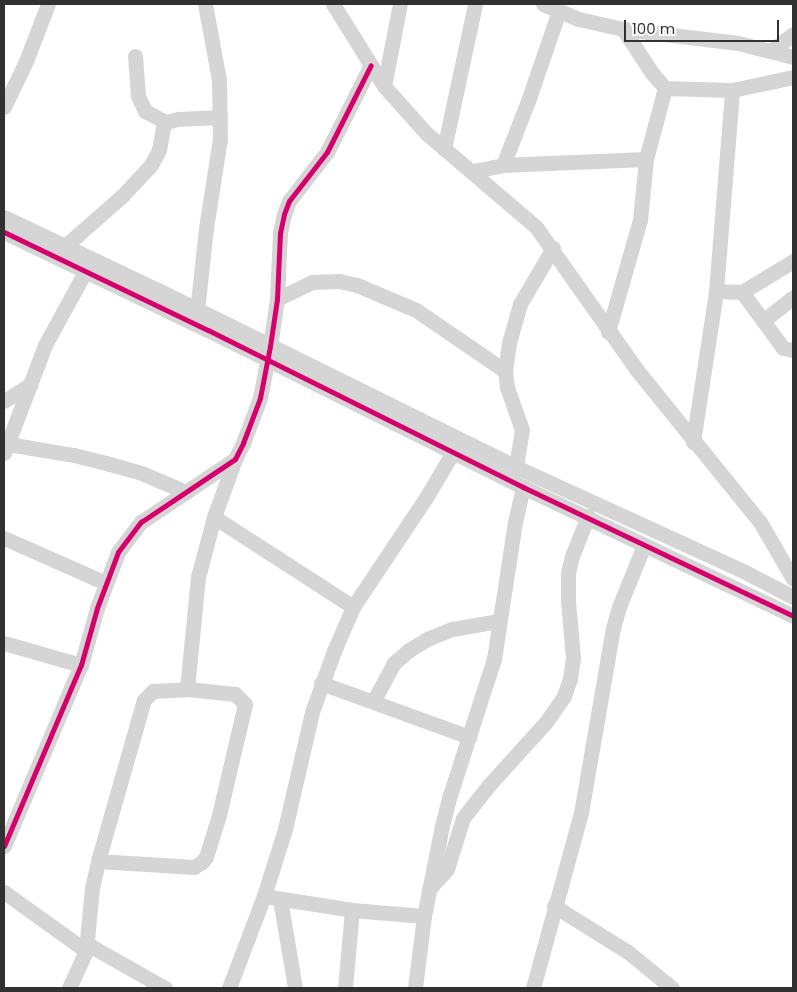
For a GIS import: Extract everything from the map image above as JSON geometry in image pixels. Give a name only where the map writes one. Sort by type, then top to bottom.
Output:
[{"type":"street","points":[[4,107],[26,61],[48,4]]},
{"type":"street","points":[[197,311],[206,228],[219,148],[220,117],[219,80],[205,4]]},
{"type":"street","points":[[332,4],[384,86],[426,133],[522,213],[553,248],[608,332],[693,442],[760,522],[793,579]]},
{"type":"street","points":[[384,86],[400,4]]},
{"type":"street","points":[[444,149],[475,4]]},
{"type":"street","points":[[543,4],[579,19],[623,29],[738,44],[772,50],[793,57]]},
{"type":"street","points":[[503,165],[528,101],[559,11]]},
{"type":"street","points":[[623,29],[652,73],[665,88],[732,90],[793,77]]},
{"type":"street","points":[[772,50],[793,34]]},
{"type":"street","points":[[135,56],[138,96],[144,111],[166,122],[178,119],[220,117]]},
{"type":"street","points":[[187,689],[194,598],[214,517],[260,398],[277,299],[280,233],[289,201],[327,152],[371,65]]},
{"type":"street","points":[[608,332],[640,220],[646,159],[665,88]]},
{"type":"street","points":[[693,442],[716,291],[732,90]]},
{"type":"street","points":[[64,247],[142,176],[159,150],[166,122]]},
{"type":"street","points":[[473,171],[503,165],[646,159]]},
{"type":"street","points":[[4,217],[197,311],[267,353],[523,487],[747,573],[793,597]]},
{"type":"street","points":[[4,232],[182,318],[267,353],[516,467],[644,545],[793,616]]},
{"type":"street","points":[[516,467],[522,430],[509,399],[506,371],[509,343],[520,304],[553,248]]},
{"type":"street","points":[[716,291],[742,292],[793,261]]},
{"type":"street","points":[[85,272],[45,345],[6,449],[74,455],[144,474],[186,492]]},
{"type":"street","points":[[277,299],[312,282],[339,282],[358,285],[416,310],[506,371]]},
{"type":"street","points":[[742,292],[783,348],[793,350]]},
{"type":"street","points":[[764,320],[793,297]]},
{"type":"street","points":[[4,401],[30,386]]},
{"type":"street","points":[[229,988],[264,896],[288,820],[305,740],[321,683],[353,607],[427,496],[453,452]]},
{"type":"street","points":[[4,846],[81,665],[106,583],[118,552],[141,522],[235,459]]},
{"type":"street","points":[[415,988],[424,916],[450,795],[494,660],[499,621],[523,487]]},
{"type":"street","points":[[429,889],[447,869],[463,818],[489,785],[546,722],[564,696],[570,679],[573,658],[568,602],[568,573],[572,556],[594,514]]},
{"type":"street","points":[[214,517],[353,607]]},
{"type":"street","points":[[4,538],[106,583]]},
{"type":"street","points":[[533,988],[581,813],[613,628],[619,607],[644,545]]},
{"type":"street","points":[[374,700],[394,663],[421,642],[452,629],[499,621]]},
{"type":"street","points":[[4,643],[81,665]]},
{"type":"street","points":[[321,683],[374,700],[469,737]]},
{"type":"street","points":[[69,988],[87,947],[92,888],[98,861],[144,700],[153,691],[187,689],[235,694],[245,704],[219,815],[206,857],[202,862],[194,867],[98,861]]},
{"type":"street","points":[[4,892],[87,947],[165,988]]},
{"type":"street","points":[[264,896],[352,910],[424,916]]},
{"type":"street","points":[[280,900],[295,988]]},
{"type":"street","points":[[554,906],[628,952],[672,988]]},
{"type":"street","points":[[345,988],[352,910]]},
{"type":"cycle path","points":[[4,846],[81,665],[97,608],[118,552],[141,522],[235,459],[243,443],[260,398],[270,346],[277,299],[280,233],[284,214],[289,201],[327,152],[371,65]]},
{"type":"cycle path","points":[[4,232],[208,330],[523,487],[793,616]]}]
